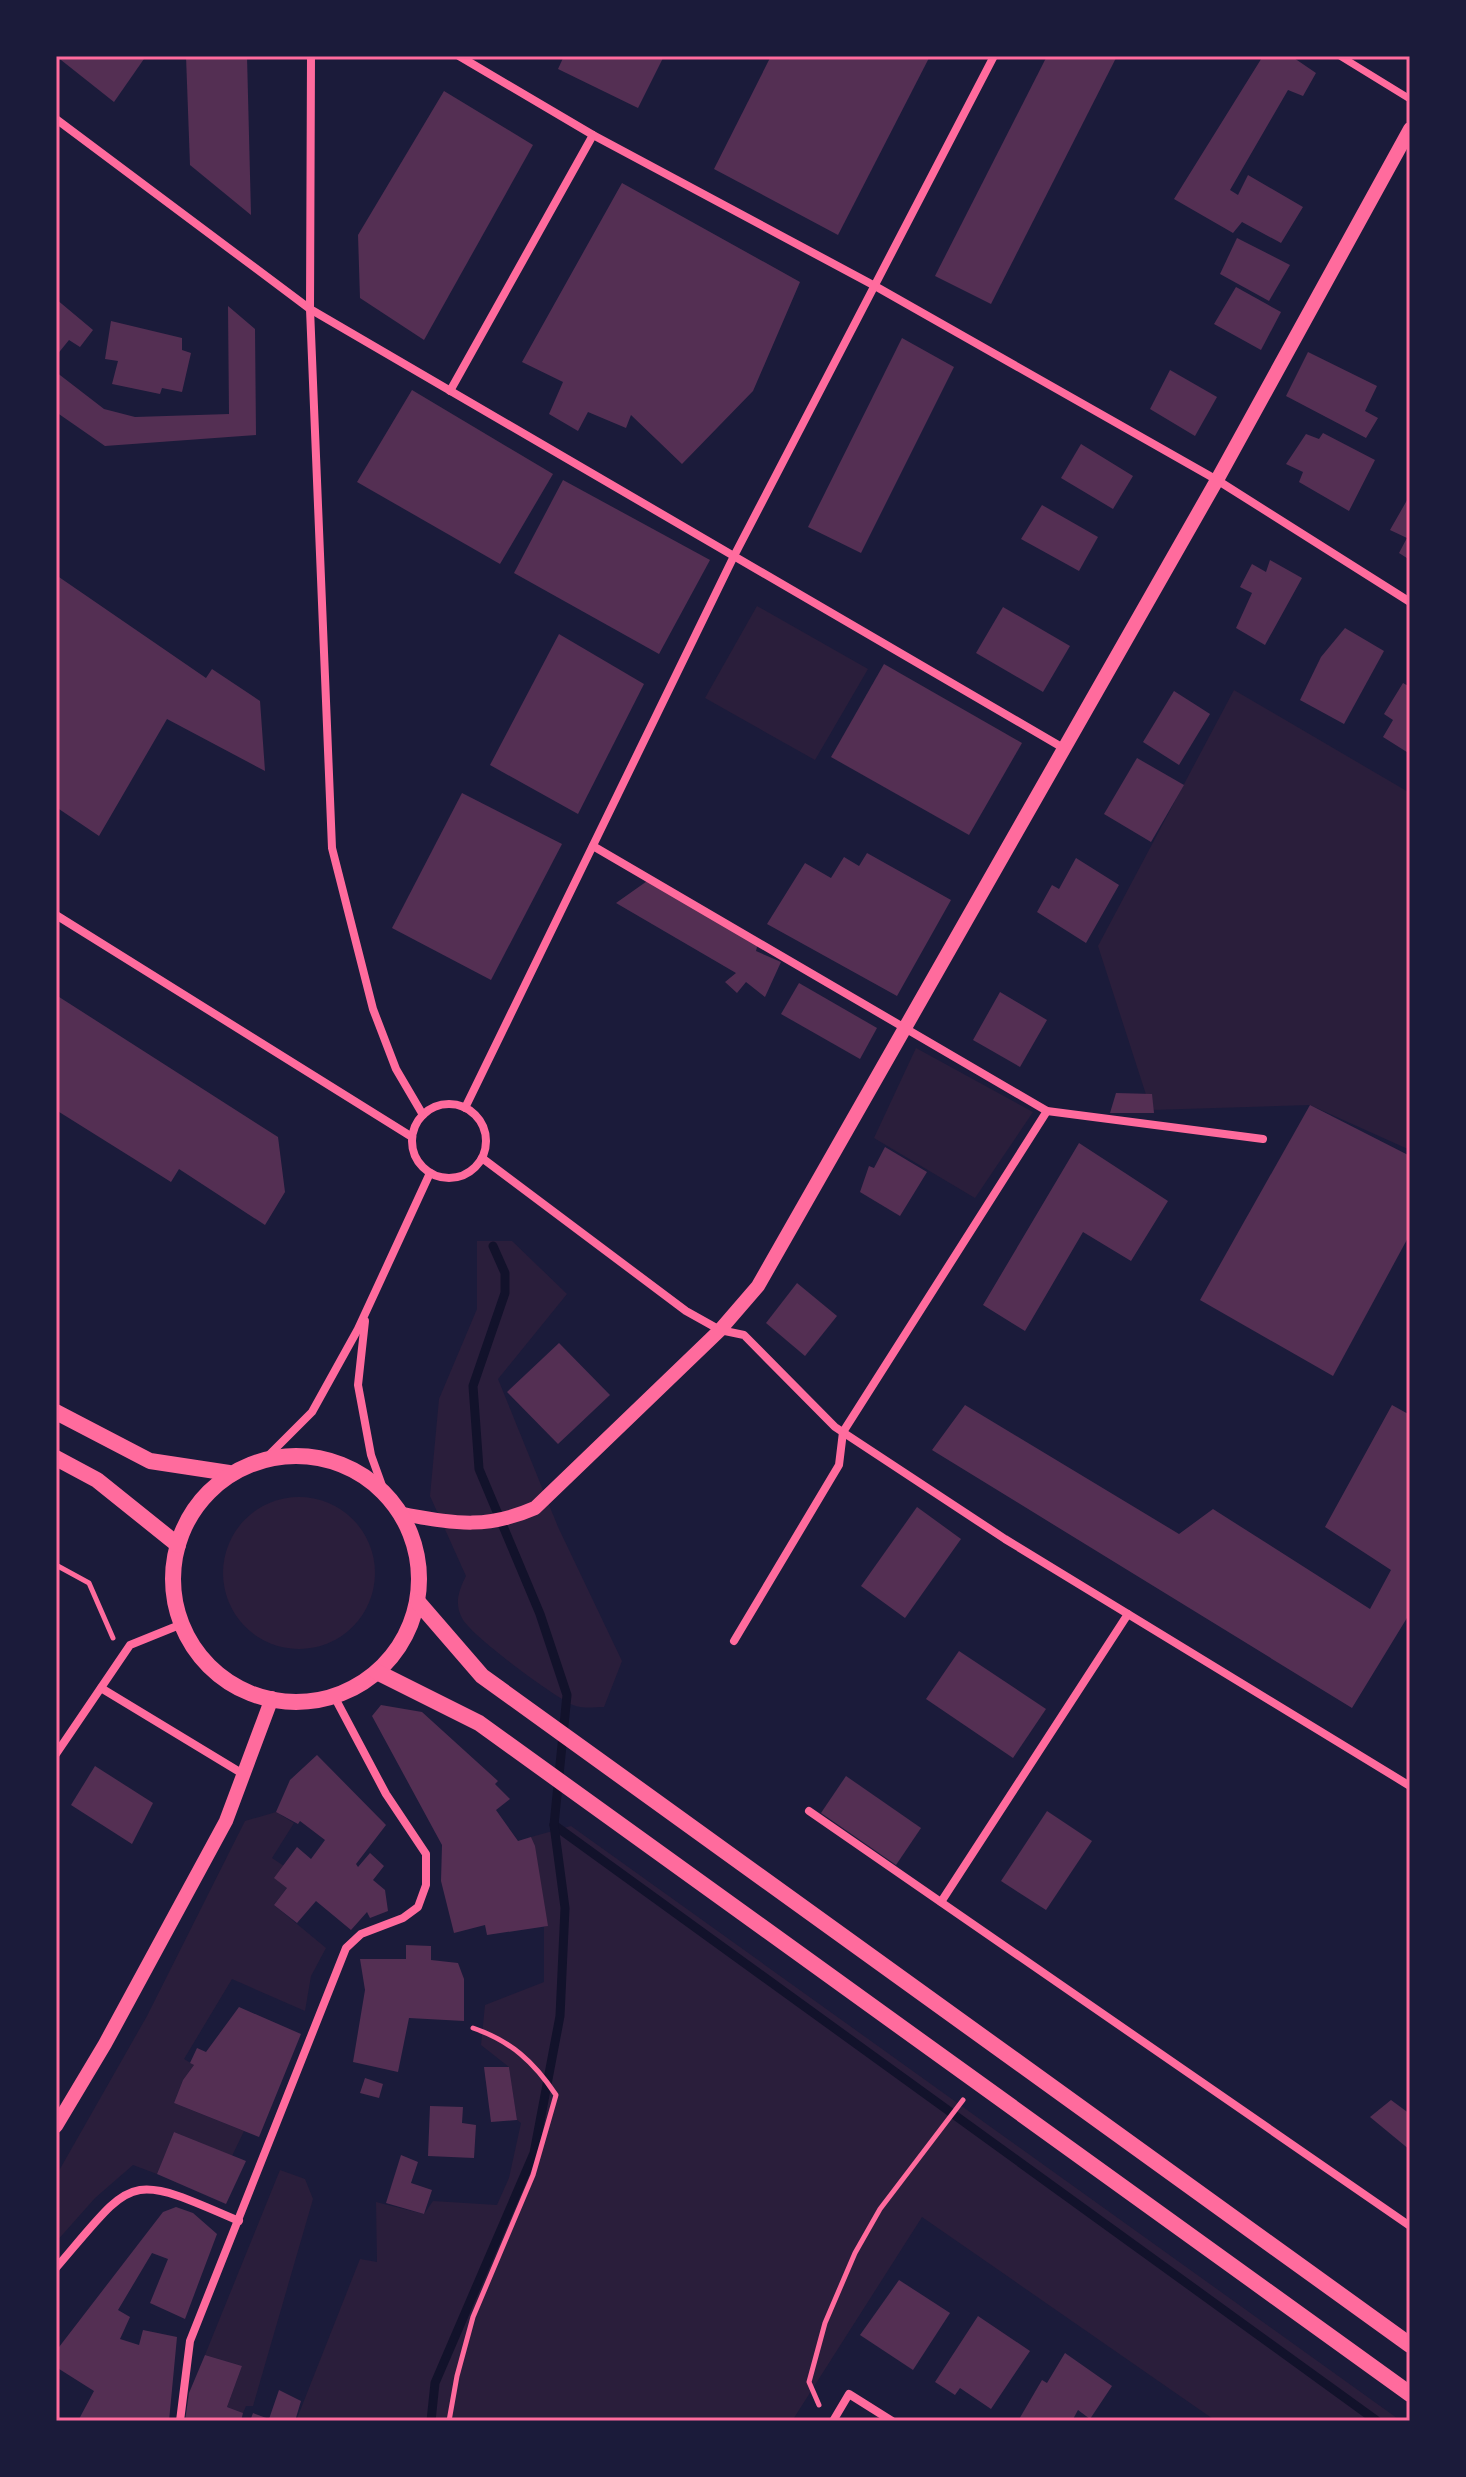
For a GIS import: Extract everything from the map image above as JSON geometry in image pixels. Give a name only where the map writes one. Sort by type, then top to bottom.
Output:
[{"type":"main road","points":[[56,1412],[150,1461],[229,1473]]},
{"type":"main road","points":[[303,1455],[345,1465],[384,1491],[402,1514],[418,1554],[418,1602],[405,1638],[377,1672],[335,1698],[305,1702],[258,1696],[220,1676],[191,1643],[182,1624],[172,1589],[178,1545],[194,1507],[229,1473],[266,1458],[303,1455]]},
{"type":"main road","points":[[56,1458],[97,1480],[178,1545]]},
{"type":"main road","points":[[418,1602],[482,1676],[1410,2345]]},
{"type":"main road","points":[[377,1672],[479,1723],[1410,2394]]},
{"type":"street","points":[[311,56],[310,309],[332,848],[373,1009],[396,1069],[423,1115]]},
{"type":"street","points":[[465,1108],[734,556],[994,56]]},
{"type":"street","points":[[1340,56],[1410,99]]},
{"type":"street","points":[[462,57],[593,135],[875,286],[1217,480],[1410,602]]},
{"type":"street","points":[[56,119],[310,309],[1065,749]]},
{"type":"street","points":[[402,1514],[477,1525],[513,1518],[535,1508],[720,1330],[758,1286],[1217,480],[1410,129]]},
{"type":"street","points":[[450,391],[593,135]]},
{"type":"street","points":[[593,846],[1047,1111],[1263,1139]]},
{"type":"street","points":[[56,915],[412,1137]]},
{"type":"street","points":[[436,1106],[465,1108],[475,1115],[485,1133],[482,1158],[465,1174],[453,1178],[430,1173],[414,1154],[412,1137],[423,1115],[436,1106]]},
{"type":"street","points":[[734,1641],[839,1465],[843,1432],[1047,1111]]},
{"type":"street","points":[[482,1158],[686,1311],[720,1330],[744,1335],[843,1432],[1005,1539],[1410,1786]]},
{"type":"street","points":[[266,1458],[312,1412],[366,1312],[430,1173]]},
{"type":"street","points":[[366,1312],[358,1385],[371,1455],[384,1491]]},
{"type":"street","points":[[941,1902],[1128,1614]]},
{"type":"street","points":[[56,1754],[130,1645],[182,1624]]},
{"type":"street","points":[[101,1688],[243,1774]]},
{"type":"street","points":[[56,2126],[105,2044],[226,1821],[272,1698]]},
{"type":"street","points":[[180,2421],[190,2341],[346,1948],[361,1934],[418,1907],[426,1885],[426,1854],[386,1794],[335,1698]]},
{"type":"street","points":[[809,1811],[1410,2226]]},
{"type":"street","points":[[56,2268],[119,2196],[137,2188],[171,2191],[239,2221]]},
{"type":"street","points":[[833,2421],[849,2394],[892,2421]]},
{"type":"path","points":[[56,1565],[89,1583],[121,1657]]},
{"type":"path","points":[[449,2421],[473,2317],[533,2175],[556,2095],[538,2068],[502,2038],[473,2028]]},
{"type":"path","points":[[820,2408],[809,2382],[825,2323],[855,2253],[880,2209],[977,2082]]},
{"type":"shaded area","points":[[757,606],[868,669],[815,760],[705,698]]},
{"type":"shaded area","points":[[1234,690],[1410,793],[1410,1150],[1310,1105],[1151,1110],[1098,946]]},
{"type":"shaded area","points":[[916,1048],[1033,1112],[975,1198],[874,1138]]},
{"type":"shaded area","points":[[477,1241],[512,1241],[567,1294],[498,1379],[558,1527],[622,1661],[604,1707],[577,1706],[548,1690],[480,1638],[462,1618],[458,1607],[458,1597],[466,1576],[430,1496],[439,1399],[477,1309]]},
{"type":"shaded area","points":[[299,1497],[328,1503],[353,1519],[369,1544],[375,1573],[369,1602],[353,1627],[328,1643],[299,1649],[270,1643],[245,1627],[229,1602],[223,1573],[229,1544],[245,1519],[270,1503]]},
{"type":"shaded area","points":[[276,1812],[294,1823],[272,1858],[284,1866],[287,1888],[274,1905],[326,1948],[311,1976],[305,2011],[232,1979],[184,2059],[194,2065],[183,2080],[174,2103],[244,2131],[232,2156],[174,2132],[157,2174],[133,2165],[95,2198],[56,2242],[56,2176],[147,2016],[245,1821]]},
{"type":"shaded area","points":[[571,1826],[1401,2421],[1216,2421],[922,2217],[792,2421],[296,2421],[360,2259],[377,2262],[376,2202],[424,2214],[433,2201],[497,2205],[509,2178],[521,2123],[517,2120],[509,2067],[481,2045],[485,2005],[544,1982],[544,1927],[547,1926],[531,1837]]},
{"type":"shaded area","points":[[280,2170],[305,2179],[313,2199],[253,2406],[246,2406],[243,2413],[227,2407],[242,2366],[205,2355]]},
{"type":"building","points":[[56,56],[146,56],[114,102]]},
{"type":"building","points":[[186,56],[247,56],[251,215],[190,165]]},
{"type":"building","points":[[564,56],[664,56],[638,108],[558,69]]},
{"type":"building","points":[[771,56],[930,56],[838,235],[714,169]]},
{"type":"building","points":[[1047,56],[1117,56],[991,304],[935,276]]},
{"type":"building","points":[[1263,56],[1291,56],[1316,73],[1303,96],[1288,90],[1230,190],[1238,195],[1248,175],[1303,207],[1281,243],[1242,222],[1233,233],[1174,199]]},
{"type":"building","points":[[444,91],[533,145],[424,340],[360,298],[358,235]]},
{"type":"building","points":[[622,183],[800,282],[753,391],[682,464],[631,415],[626,428],[588,412],[578,431],[549,414],[563,382],[522,362]]},
{"type":"building","points":[[1237,238],[1290,265],[1269,301],[1220,274]]},
{"type":"building","points":[[1236,287],[1281,312],[1261,350],[1214,324]]},
{"type":"building","points":[[56,299],[93,330],[80,347],[69,340],[56,356]]},
{"type":"building","points":[[228,306],[255,329],[256,435],[105,446],[56,412],[56,372],[104,409],[135,417],[229,414]]},
{"type":"building","points":[[111,321],[182,338],[182,350],[191,353],[182,392],[162,388],[160,394],[112,384],[118,361],[105,359]]},
{"type":"building","points":[[902,338],[954,367],[861,553],[808,527]]},
{"type":"building","points":[[1308,352],[1377,386],[1365,411],[1378,418],[1366,438],[1286,396]]},
{"type":"building","points":[[1170,370],[1217,397],[1195,436],[1150,409]]},
{"type":"building","points":[[412,390],[553,474],[500,564],[357,482]]},
{"type":"building","points":[[1323,433],[1375,460],[1349,511],[1299,482],[1303,472],[1286,464],[1306,434],[1319,439]]},
{"type":"building","points":[[1081,444],[1133,476],[1113,509],[1061,478]]},
{"type":"building","points":[[563,480],[710,560],[659,654],[514,573]]},
{"type":"building","points":[[1410,495],[1410,560],[1399,553],[1407,538],[1390,530]]},
{"type":"building","points":[[1042,505],[1098,537],[1079,571],[1021,539]]},
{"type":"building","points":[[1270,560],[1302,578],[1265,645],[1236,628],[1252,593],[1240,587],[1252,564],[1266,572]]},
{"type":"building","points":[[56,575],[206,678],[212,669],[260,701],[265,771],[167,719],[99,836],[56,807]]},
{"type":"building","points":[[1003,607],[1070,646],[1043,692],[976,653]]},
{"type":"building","points":[[1345,628],[1384,651],[1344,724],[1300,700],[1321,657]]},
{"type":"building","points":[[559,634],[644,684],[578,814],[490,765]]},
{"type":"building","points":[[884,664],[1022,743],[969,835],[831,757]]},
{"type":"building","points":[[1403,683],[1410,687],[1410,754],[1383,737],[1393,720],[1384,714]]},
{"type":"building","points":[[1174,691],[1210,714],[1179,765],[1143,742]]},
{"type":"building","points":[[1137,758],[1184,785],[1151,842],[1104,814]]},
{"type":"building","points":[[462,793],[562,844],[491,980],[392,928]]},
{"type":"building","points":[[867,853],[951,900],[897,996],[767,924],[805,863],[831,878],[844,857],[859,866]]},
{"type":"building","points":[[1076,858],[1119,885],[1086,943],[1037,912],[1052,885],[1059,889]]},
{"type":"building","points":[[650,879],[758,943],[756,951],[781,962],[765,997],[746,982],[737,993],[725,982],[736,973],[616,903]]},
{"type":"building","points":[[799,983],[877,1028],[860,1059],[781,1014]]},
{"type":"building","points":[[1000,992],[1047,1020],[1020,1067],[973,1040]]},
{"type":"building","points":[[56,995],[278,1137],[285,1192],[265,1225],[179,1169],[171,1182],[56,1110]]},
{"type":"building","points":[[1116,1093],[1152,1094],[1154,1113],[1110,1113]]},
{"type":"building","points":[[1310,1105],[1410,1156],[1410,1234],[1333,1376],[1200,1300]]},
{"type":"building","points":[[1079,1143],[1168,1201],[1131,1261],[1083,1232],[1025,1331],[983,1305]]},
{"type":"building","points":[[885,1147],[927,1172],[900,1216],[860,1192],[869,1166],[874,1168]]},
{"type":"building","points":[[797,1283],[837,1316],[805,1356],[766,1323]]},
{"type":"building","points":[[559,1343],[610,1395],[558,1444],[507,1392]]},
{"type":"building","points":[[965,1405],[1179,1534],[1213,1509],[1370,1609],[1391,1570],[1325,1527],[1392,1405],[1410,1415],[1410,1613],[1352,1708],[932,1450]]},
{"type":"building","points":[[917,1507],[961,1539],[905,1618],[861,1586]]},
{"type":"building","points":[[959,1651],[1046,1709],[1013,1758],[926,1699]]},
{"type":"building","points":[[381,1705],[422,1712],[498,1781],[495,1784],[510,1799],[496,1810],[518,1841],[531,1837],[535,1846],[548,1926],[487,1935],[485,1925],[454,1933],[441,1881],[442,1845],[372,1716]]},
{"type":"building","points":[[317,1755],[386,1825],[356,1864],[358,1867],[370,1853],[384,1866],[373,1880],[385,1890],[388,1911],[370,1918],[367,1912],[351,1930],[316,1901],[297,1923],[274,1905],[287,1888],[274,1878],[297,1847],[311,1859],[325,1840],[300,1821],[298,1824],[276,1812],[290,1780]]},
{"type":"building","points":[[95,1766],[153,1803],[132,1844],[71,1805]]},
{"type":"building","points":[[846,1776],[921,1828],[896,1865],[821,1813]]},
{"type":"building","points":[[1047,1811],[1092,1841],[1046,1910],[1001,1881]]},
{"type":"building","points":[[406,1945],[431,1946],[431,1960],[458,1963],[464,1979],[464,2021],[409,2018],[398,2072],[353,2062],[365,1990],[360,1959],[406,1959]]},
{"type":"building","points":[[239,2007],[301,2034],[259,2137],[174,2103],[183,2080],[194,2065],[190,2063],[197,2048],[206,2052]]},
{"type":"building","points":[[484,2067],[509,2067],[517,2120],[491,2122]]},
{"type":"building","points":[[365,2078],[383,2084],[379,2098],[360,2093]]},
{"type":"building","points":[[1391,2100],[1410,2114],[1410,2150],[1370,2117]]},
{"type":"building","points":[[430,2106],[463,2107],[462,2123],[476,2125],[474,2158],[428,2156]]},
{"type":"building","points":[[174,2132],[246,2161],[226,2204],[157,2174]]},
{"type":"building","points":[[401,2155],[418,2162],[411,2183],[432,2190],[424,2214],[386,2203]]},
{"type":"building","points":[[176,2207],[193,2213],[217,2234],[185,2319],[150,2303],[168,2259],[152,2253],[118,2310],[130,2317],[120,2339],[139,2345],[143,2330],[177,2337],[169,2421],[78,2421],[94,2391],[56,2367],[56,2351],[163,2212]]},
{"type":"building","points":[[899,2280],[950,2313],[913,2370],[860,2335]]},
{"type":"building","points":[[978,2316],[1030,2351],[991,2409],[960,2388],[955,2395],[935,2382]]},
{"type":"building","points":[[1065,2353],[1112,2386],[1090,2419],[1078,2410],[1072,2421],[1018,2421],[1042,2380],[1047,2383]]},
{"type":"building","points":[[205,2355],[242,2366],[227,2407],[243,2413],[241,2421],[185,2421],[189,2393]]},
{"type":"building","points":[[279,2390],[301,2401],[295,2421],[250,2421],[253,2413],[269,2419]]},
{"type":"waterway","points":[[431,2421],[435,2383],[534,2153],[560,2016],[565,1908],[554,1825],[567,1695],[540,1614],[479,1469],[473,1386],[505,1293],[505,1273],[493,1246]]},
{"type":"waterway","points":[[554,1825],[1377,2421]]}]
